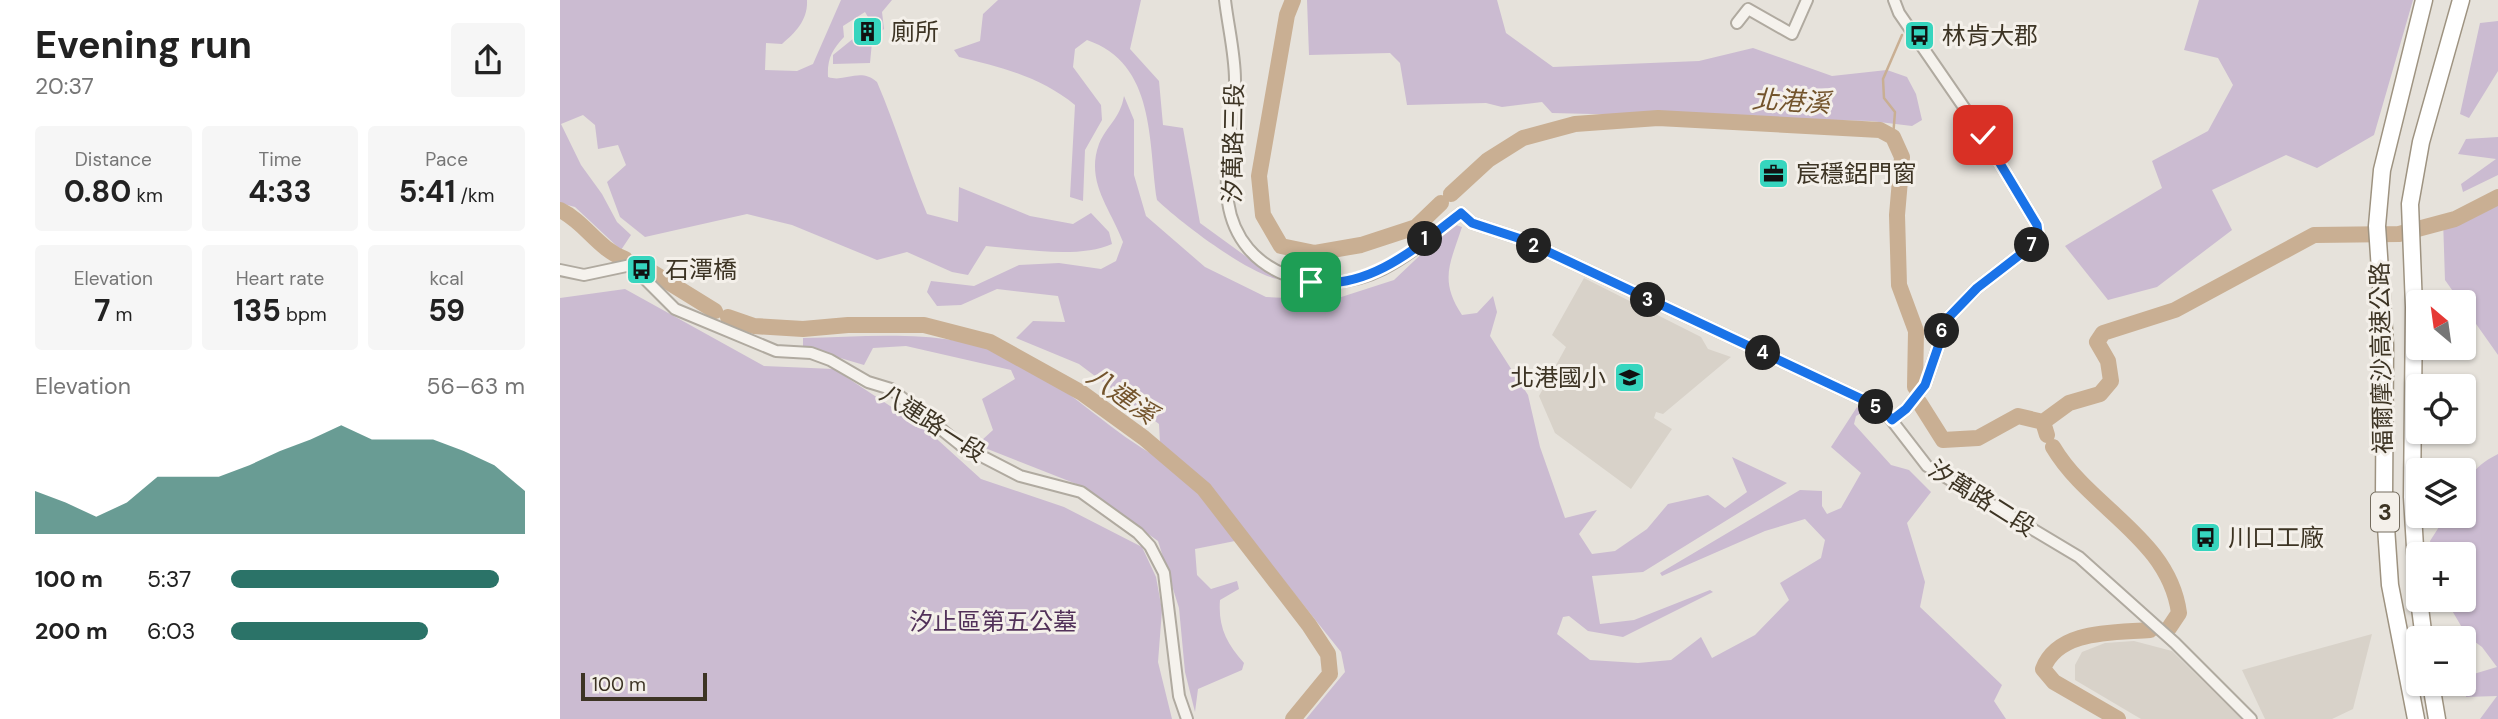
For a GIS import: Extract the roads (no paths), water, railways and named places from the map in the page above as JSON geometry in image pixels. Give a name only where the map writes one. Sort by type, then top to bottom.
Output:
[{"type":"highway","name":"福爾摩沙高速公路","points":[[2416,719],[2397,631],[2389,572],[2384,498],[2385,345],[2378,199],[2424,0]]},
{"type":"highway","name":"福爾摩沙高速公路","points":[[2415,542],[2412,497],[2414,307],[2410,204],[2414,173],[2461,0]]},
{"type":"highway","points":[[2433,696],[2437,719]]},
{"type":"street","name":"汐萬路三段","points":[[1225,0],[1235,77],[1227,201],[1234,228],[1263,264],[1288,276],[1335,285],[1382,270],[1461,213]]},
{"type":"street","points":[[1737,23],[1748,9],[1792,34],[1807,0]]},
{"type":"street","points":[[1892,420],[1906,409],[1925,385],[1948,318],[1977,288],[2039,240],[2037,225],[1983,135],[1894,0]]},
{"type":"street","name":"汐萬路二段","points":[[1461,213],[1472,223],[1521,239],[1883,409],[1927,466],[2079,557],[2175,643],[2251,719]]},
{"type":"street","name":"八連路一段","points":[[560,270],[584,275],[631,265],[675,309],[734,336],[776,351],[811,353],[830,360],[868,382],[891,389],[962,446],[1020,476],[1081,492],[1138,533],[1150,546],[1164,573],[1179,696],[1187,719]]},
{"type":"waterway","name":"北港溪","points":[[1293,0],[1287,15],[1259,176],[1263,215],[1281,246],[1315,253],[1361,245],[1416,227],[1441,203]]},
{"type":"waterway","points":[[1893,137],[1895,112],[1884,98],[1883,79],[1902,35]]},
{"type":"waterway","name":"北港溪","points":[[1451,194],[1488,160],[1523,138],[1575,124],[1658,118],[1880,130],[1893,137],[1902,157],[1897,215],[1899,285],[1916,331],[1915,387]]},
{"type":"waterway","points":[[2043,422],[2069,403],[2100,394],[2111,381],[2108,361],[2097,342],[2103,333],[2175,310],[2314,235],[2399,234],[2455,219],[2498,197]]},
{"type":"waterway","name":"八連溪","points":[[560,210],[577,221],[607,249],[625,259]]},
{"type":"waterway","name":"八連溪","points":[[639,264],[715,311]]},
{"type":"waterway","name":"八連溪","points":[[728,317],[754,326],[803,329],[848,325],[924,325],[990,342],[1082,393],[1144,438],[1204,489],[1309,625],[1328,654],[1330,674],[1293,719]]},
{"type":"waterway","name":"北港溪","points":[[1919,402],[1943,440],[1978,438],[2018,416],[2043,422],[2047,435]]},
{"type":"waterway","name":"北港溪","points":[[2053,447],[2068,469],[2126,525],[2160,564],[2172,587],[2179,613],[2169,628]]},
{"type":"waterway","name":"北港溪","points":[[2118,719],[2054,682],[2043,669],[2050,656],[2061,646],[2074,640],[2105,633],[2150,630]]},
{"type":"place","name":"廁所","points":[[868,31]]},
{"type":"place","name":"林肯大郡","points":[[1919,35]]},
{"type":"place","name":"宸穩鋁門窗","points":[[1773,173]]},
{"type":"place","name":"石潭橋","points":[[642,269]]},
{"type":"place","name":"北港國小","points":[[1629,377]]},
{"type":"place","name":"川口工廠","points":[[2205,537]]},
{"type":"park label","name":"汐止區第五公墓","points":[[993,621]]}]
